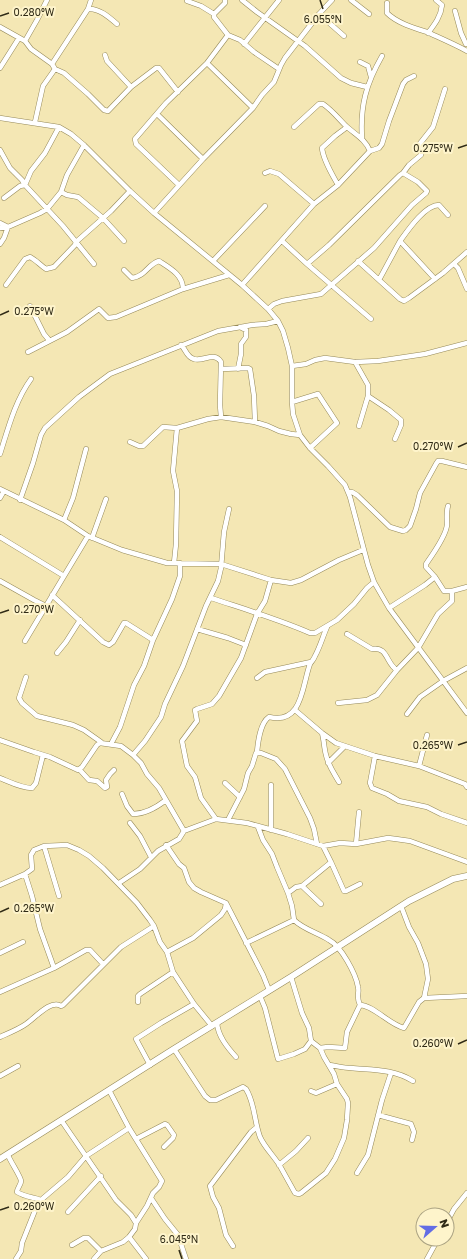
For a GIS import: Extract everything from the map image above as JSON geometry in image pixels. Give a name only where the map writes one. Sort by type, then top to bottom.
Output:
[{"type":"highway","points":[[0,1159],[291,977],[409,901],[453,879],[467,876]]},
{"type":"street","points":[[25,41],[47,0]]},
{"type":"street","points":[[52,64],[88,10],[91,0]]},
{"type":"street","points":[[214,14],[221,8],[226,0]]},
{"type":"street","points":[[242,0],[315,54],[342,78],[352,83],[368,86]]},
{"type":"street","points":[[244,44],[279,0]]},
{"type":"street","points":[[154,213],[203,159],[253,108],[274,82],[285,58],[318,14],[332,0]]},
{"type":"street","points":[[351,0],[369,14]]},
{"type":"street","points":[[428,33],[440,16],[442,5],[436,0]]},
{"type":"street","points":[[187,1],[201,6],[214,14],[214,17],[228,35],[240,40],[279,69]]},
{"type":"street","points":[[387,3],[387,13],[390,16],[409,26],[467,51]]},
{"type":"street","points":[[88,10],[98,10],[117,24]]},
{"type":"street","points":[[455,11],[460,33],[467,45]]},
{"type":"street","points":[[318,14],[344,36]]},
{"type":"street","points":[[0,27],[25,41],[31,50],[52,64],[55,69],[64,73],[104,110],[108,110],[132,87],[158,67],[178,92]]},
{"type":"street","points":[[179,185],[134,141],[166,103],[207,63],[228,35]]},
{"type":"street","points":[[0,67],[19,38]]},
{"type":"street","points":[[105,55],[107,61],[132,87]]},
{"type":"street","points":[[362,138],[361,127],[368,86],[371,76],[382,56]]},
{"type":"street","points":[[360,62],[368,66],[371,76]]},
{"type":"street","points":[[207,63],[253,108]]},
{"type":"street","points":[[35,122],[43,86],[55,69]]},
{"type":"street","points":[[242,285],[314,204],[338,185],[370,151],[379,148],[382,144],[403,84],[406,80],[414,76]]},
{"type":"street","points":[[308,264],[403,173],[409,164],[421,155],[422,150],[418,146],[433,127],[445,89]]},
{"type":"street","points":[[294,127],[319,104],[326,106],[347,127],[362,138],[370,151]]},
{"type":"street","points":[[157,114],[203,159]]},
{"type":"street","points":[[0,118],[35,122],[59,127],[72,134],[154,213],[242,285],[268,309],[278,321],[283,331],[292,366],[292,402],[296,424],[300,435],[310,448],[344,482],[363,550],[374,582],[389,608],[467,713]]},
{"type":"street","points":[[25,185],[31,171],[45,153],[59,127]]},
{"type":"street","points":[[338,185],[323,157],[322,148],[347,127]]},
{"type":"street","points":[[0,228],[8,227],[47,209],[61,192],[67,175],[84,145]]},
{"type":"street","points":[[0,150],[10,168],[94,264]]},
{"type":"street","points":[[265,173],[270,172],[279,174],[314,204]]},
{"type":"street","points":[[268,309],[274,304],[282,301],[321,294],[382,239],[412,204],[427,191],[418,182],[403,173]]},
{"type":"street","points":[[4,198],[20,186],[25,185]]},
{"type":"street","points":[[6,285],[25,259],[30,258],[35,260],[46,268],[54,267],[75,245],[76,242],[130,191]]},
{"type":"street","points":[[61,192],[78,197],[103,218],[124,241]]},
{"type":"street","points":[[379,280],[400,241],[415,221],[434,205],[439,205],[448,215]]},
{"type":"street","points":[[213,261],[264,206]]},
{"type":"street","points":[[0,223],[8,227]]},
{"type":"street","points":[[0,244],[8,227]]},
{"type":"street","points":[[282,241],[371,319]]},
{"type":"street","points":[[400,241],[435,279]]},
{"type":"street","points":[[358,261],[400,299],[404,300],[435,279],[467,252]]},
{"type":"street","points":[[124,270],[132,278],[137,277],[142,275],[155,262],[159,261],[180,277],[183,284],[183,289]]},
{"type":"street","points":[[454,264],[458,268],[467,289]]},
{"type":"street","points":[[28,352],[67,332],[99,309],[108,318],[111,318],[142,307],[183,289],[229,275]]},
{"type":"street","points":[[30,306],[44,334],[49,340]]},
{"type":"street","points":[[20,500],[41,435],[45,428],[62,412],[110,374],[218,331],[278,321]]},
{"type":"street","points":[[238,369],[241,344],[246,336],[246,330],[240,327]]},
{"type":"street","points":[[292,366],[306,364],[324,358],[355,362],[378,361],[425,354],[467,343]]},
{"type":"street","points":[[181,345],[185,348],[187,355],[193,359],[196,360],[210,357],[218,358],[221,362],[221,417]]},
{"type":"street","points":[[355,362],[368,385],[368,396],[359,426]]},
{"type":"street","points":[[221,369],[250,369],[254,396],[255,422]]},
{"type":"street","points":[[0,454],[14,412],[31,379]]},
{"type":"street","points":[[292,402],[318,394],[337,423],[310,448]]},
{"type":"street","points":[[368,396],[401,420],[401,424],[395,439]]},
{"type":"street","points":[[130,442],[143,446],[162,427],[177,428],[208,419],[221,417],[255,422],[279,431],[300,435]]},
{"type":"street","points":[[174,563],[176,544],[177,491],[173,471],[177,428]]},
{"type":"street","points":[[64,520],[73,498],[86,449]]},
{"type":"street","points":[[348,492],[352,492],[357,495],[390,527],[402,531],[406,530],[410,526],[420,493],[438,461],[467,467]]},
{"type":"street","points":[[0,498],[2,490],[64,520],[90,537],[122,550],[167,563],[221,564],[271,580],[291,583],[301,580],[339,560],[363,550]]},
{"type":"street","points":[[25,641],[52,595],[90,537],[106,499]]},
{"type":"street","points":[[448,506],[446,514],[447,525],[426,564],[426,567],[444,591],[452,591],[467,587]]},
{"type":"street","points":[[133,754],[146,741],[161,717],[165,704],[183,666],[206,606],[218,581],[224,532],[229,509]]},
{"type":"street","points":[[0,537],[64,576]]},
{"type":"street","points":[[111,744],[120,727],[134,685],[144,666],[179,580],[180,563]]},
{"type":"street","points":[[389,608],[435,577]]},
{"type":"street","points":[[216,819],[201,798],[195,777],[187,766],[182,741],[197,721],[195,710],[197,708],[212,704],[219,696],[241,658],[257,614],[265,601],[271,580]]},
{"type":"street","points":[[0,581],[46,606]]},
{"type":"street","points":[[211,598],[310,633],[315,633],[343,614],[374,582]]},
{"type":"street","points":[[338,703],[367,700],[376,695],[418,648],[438,614],[452,601],[452,591]]},
{"type":"street","points":[[52,595],[103,642],[109,645],[113,642],[124,623],[154,640]]},
{"type":"street","points":[[57,653],[80,620]]},
{"type":"street","points":[[228,820],[244,789],[248,773],[257,752],[260,733],[266,718],[282,718],[288,716],[295,710],[302,694],[311,662],[315,656],[327,626]]},
{"type":"street","points":[[197,629],[246,645]]},
{"type":"street","points":[[346,634],[372,649],[378,648],[381,650],[389,662],[397,670]]},
{"type":"street","points":[[257,678],[265,672],[311,662]]},
{"type":"street","points":[[407,714],[420,697],[443,681],[467,668]]},
{"type":"street","points":[[26,677],[19,698],[22,703],[37,716],[73,725],[84,730],[102,742],[121,746],[133,754],[160,788],[184,831]]},
{"type":"street","points":[[295,710],[336,743],[375,756],[419,766],[464,784],[467,787]]},
{"type":"street","points":[[322,733],[328,763],[339,782]]},
{"type":"street","points":[[419,766],[427,735]]},
{"type":"street","points":[[0,740],[50,757],[74,769],[79,769],[89,780],[97,781],[105,788],[106,780],[114,770]]},
{"type":"street","points":[[79,769],[97,745],[102,742]]},
{"type":"street","points":[[328,763],[344,746]]},
{"type":"street","points":[[257,752],[276,759],[285,769],[310,818],[318,844]]},
{"type":"street","points":[[0,778],[12,784],[32,788],[36,783],[43,755]]},
{"type":"street","points":[[375,756],[370,783],[372,788],[399,801],[427,807],[440,814],[467,823]]},
{"type":"street","points":[[225,783],[240,797]]},
{"type":"street","points":[[271,785],[271,830]]},
{"type":"street","points":[[122,794],[127,806],[133,814],[145,812],[160,805],[166,800]]},
{"type":"street","points":[[356,844],[359,812]]},
{"type":"street","points":[[119,883],[140,869],[158,850],[179,839],[184,831],[216,819],[247,823],[323,846],[340,843],[356,844],[388,838],[410,841],[467,862]]},
{"type":"street","points":[[130,823],[140,836],[151,858]]},
{"type":"street","points":[[258,827],[263,840],[272,854],[288,893],[294,920],[331,940],[356,976],[360,1005],[347,1032],[345,1048],[320,1048]]},
{"type":"street","points":[[0,885],[25,874],[32,869],[31,854],[34,850],[44,846],[67,845],[89,856],[119,883],[137,903],[154,926],[160,942],[167,952],[172,972],[194,1004],[214,1024],[230,1051],[236,1057]]},
{"type":"street","points":[[166,845],[179,864],[184,868],[189,882],[194,888],[226,903],[263,975],[269,990]]},
{"type":"street","points":[[44,846],[59,896]]},
{"type":"street","points":[[323,846],[344,891],[360,884]]},
{"type":"street","points":[[288,893],[296,887],[302,886],[331,862]]},
{"type":"street","points":[[25,874],[40,929],[54,968]]},
{"type":"street","points":[[302,886],[322,904]]},
{"type":"street","points":[[167,952],[193,938],[221,915],[225,909],[226,903]]},
{"type":"street","points":[[401,906],[407,924],[418,943],[426,964],[428,979],[424,998]]},
{"type":"street","points":[[246,943],[294,920]]},
{"type":"street","points":[[0,1037],[26,1025],[52,1004],[61,1006],[121,947],[154,926]]},
{"type":"street","points":[[0,952],[23,942]]},
{"type":"street","points":[[0,992],[54,968],[88,949],[104,964]]},
{"type":"street","points":[[138,1002],[138,996],[140,994],[172,972]]},
{"type":"street","points":[[174,1049],[205,1096],[210,1100],[216,1100],[243,1087],[246,1089],[250,1096],[257,1127],[266,1147],[297,1194],[301,1193],[326,1173],[344,1138],[347,1120],[347,1098],[338,1084],[320,1048],[311,1041],[309,1028],[302,1013],[291,977]]},
{"type":"street","points":[[260,996],[265,1008],[278,1058],[294,1054],[305,1049],[311,1041]]},
{"type":"street","points":[[360,1005],[366,1005],[391,1020],[399,1027],[404,1028],[419,1002],[424,998],[467,996]]},
{"type":"street","points":[[150,1065],[136,1039],[194,1004]]},
{"type":"street","points":[[0,1076],[18,1066]]},
{"type":"street","points":[[329,1066],[376,1069],[403,1076],[413,1081]]},
{"type":"street","points":[[357,1173],[368,1155],[382,1100],[391,1073]]},
{"type":"street","points":[[311,1091],[316,1093],[338,1084]]},
{"type":"street","points":[[94,1259],[101,1251],[123,1242],[129,1237],[135,1229],[136,1223],[153,1193],[162,1181],[136,1139],[110,1090]]},
{"type":"street","points":[[378,1115],[411,1124],[414,1132],[412,1140]]},
{"type":"street","points":[[61,1120],[101,1176],[116,1200],[131,1215],[136,1223]]},
{"type":"street","points":[[136,1139],[165,1124],[174,1135],[164,1147]]},
{"type":"street","points":[[233,1246],[226,1235],[219,1208],[213,1197],[210,1186],[251,1132],[257,1127]]},
{"type":"street","points":[[16,1259],[21,1251],[22,1243],[36,1208],[41,1200],[68,1177],[86,1156],[130,1128]]},
{"type":"street","points":[[279,1165],[296,1151],[308,1138]]},
{"type":"street","points":[[8,1155],[21,1179],[17,1192],[22,1195],[41,1200]]},
{"type":"street","points":[[68,1212],[101,1176]]},
{"type":"street","points":[[455,1208],[467,1193]]},
{"type":"street","points":[[151,1198],[165,1220],[178,1235],[186,1259]]},
{"type":"street","points":[[131,1215],[143,1212]]},
{"type":"street","points":[[129,1237],[146,1259]]},
{"type":"street","points":[[72,1245],[84,1238],[88,1238],[101,1251]]},
{"type":"street","points":[[427,1259],[434,1247]]}]
